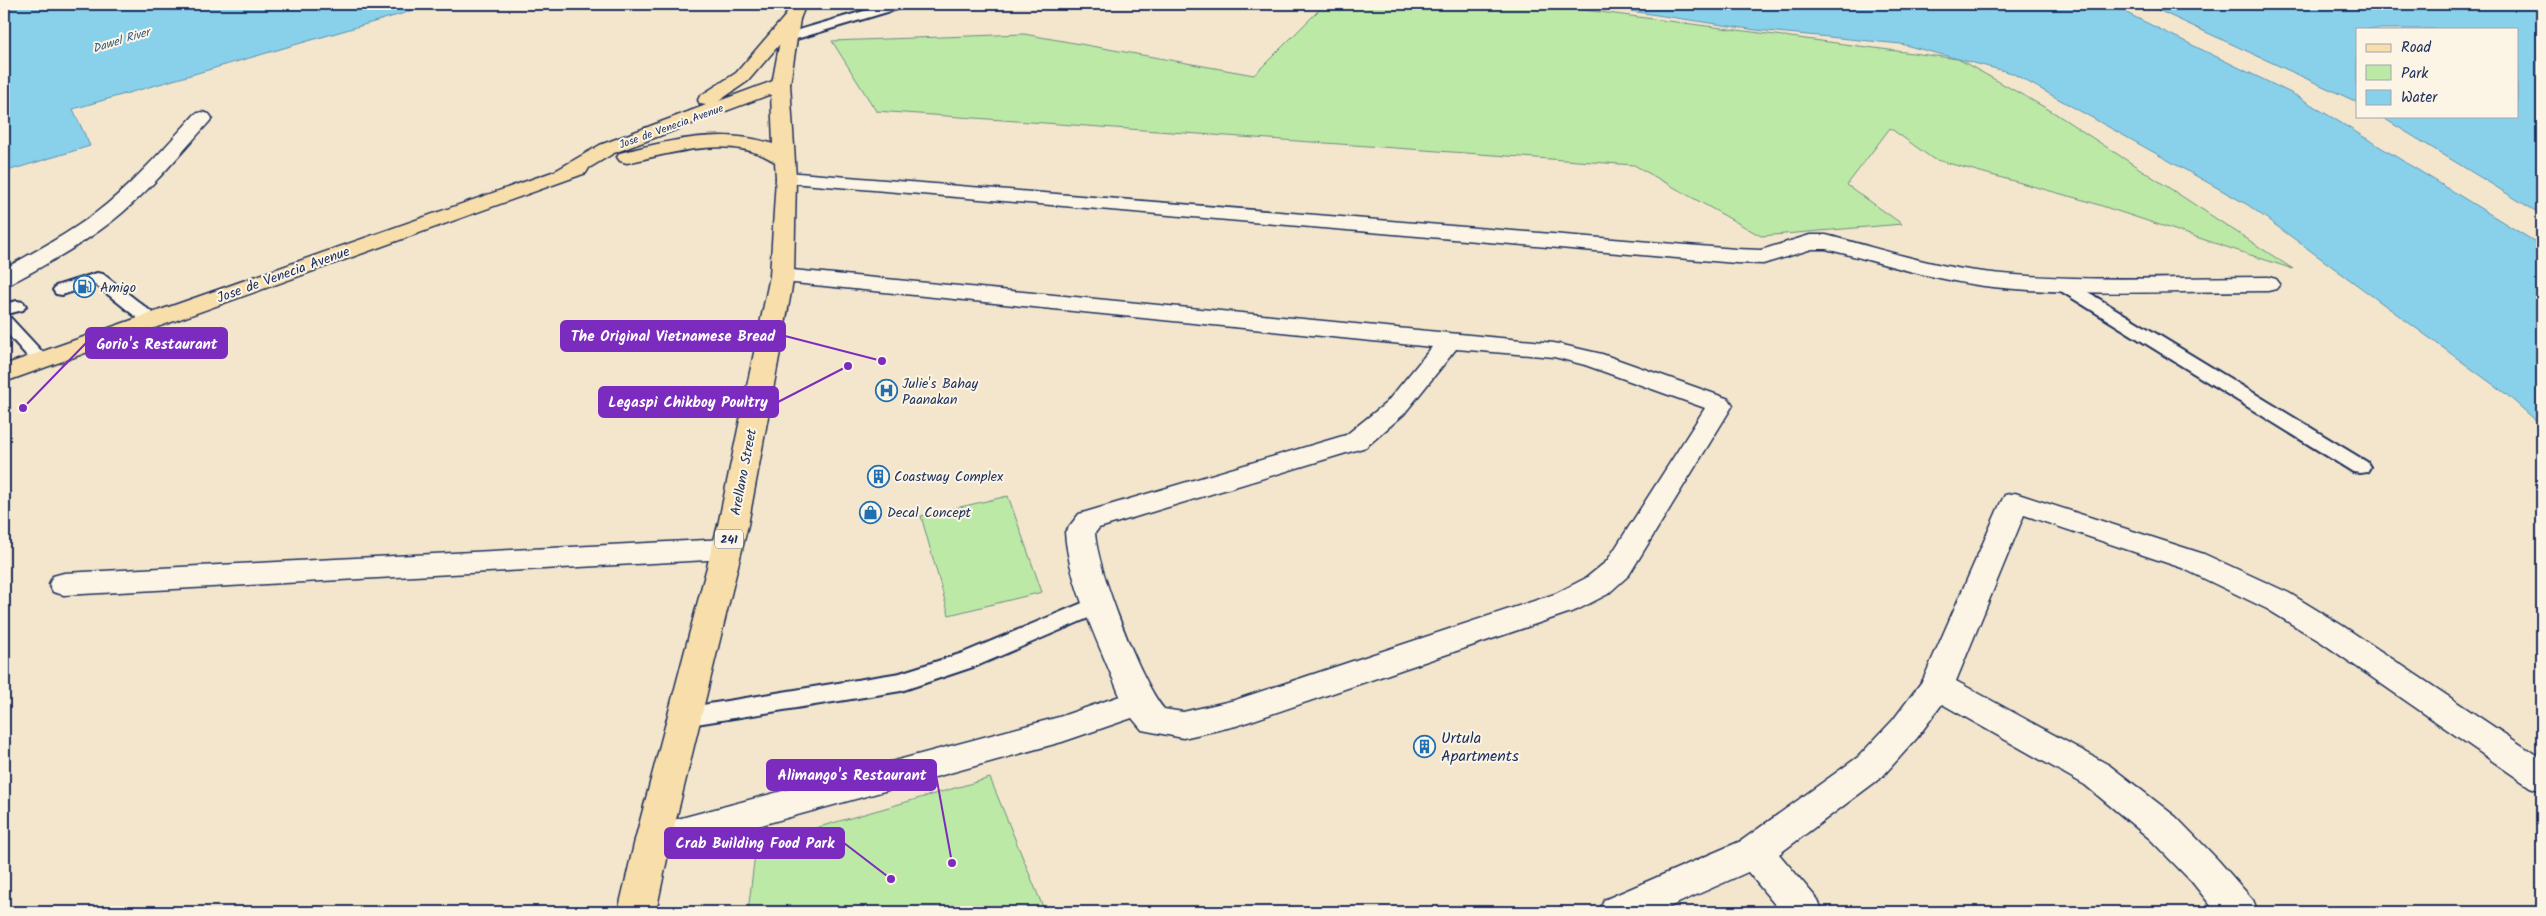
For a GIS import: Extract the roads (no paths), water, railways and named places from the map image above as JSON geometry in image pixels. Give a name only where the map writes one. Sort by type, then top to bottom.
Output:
[{"type":"main road","name":"241","points":[[781,84],[793,20]]},
{"type":"main road","points":[[607,149],[725,90],[742,78],[793,20]]},
{"type":"main road","name":"Arellano Street","points":[[637,912],[653,840],[726,549],[782,276],[785,168],[781,84]]},
{"type":"main road","name":"Jose de Venecia Avenue","points":[[563,174],[607,149],[781,84]]},
{"type":"main road","name":"Jose de Venecia Avenue","points":[[4,374],[563,174],[627,157],[781,104]]},
{"type":"main road","points":[[627,157],[711,142],[742,143],[766,148],[785,168]]},
{"type":"street","points":[[4,278],[63,246],[128,197],[202,118]]},
{"type":"street","points":[[785,168],[1736,256],[1763,257],[1810,242],[1826,242],[1957,275],[1986,279],[2062,284],[2268,284]]},
{"type":"street","points":[[782,276],[1554,350],[1593,359],[1720,405],[1618,568],[1596,586],[1566,602],[1236,712],[1183,725],[1154,721],[1139,702],[1099,604],[1081,546],[1080,532],[1089,521],[1356,441],[1374,431],[1389,416],[1449,341]]},
{"type":"street","points":[[1618,912],[1754,852],[1870,767],[1905,729],[1937,686],[2015,502],[2193,561],[2278,601],[2332,634],[2542,777]]},
{"type":"street","points":[[64,584],[726,549]]},
{"type":"street","points":[[1937,686],[2097,775],[2163,828],[2205,871],[2239,912]]},
{"type":"street","points":[[653,840],[1062,729],[1139,702]]},
{"type":"street","points":[[1754,852],[1804,912]]},
{"type":"lane","points":[[793,20],[900,4]]},
{"type":"lane","points":[[62,290],[97,278],[152,321]]},
{"type":"lane","points":[[2062,284],[2360,467]]},
{"type":"lane","points":[[4,319],[41,361]]},
{"type":"lane","points":[[684,718],[901,682],[971,659],[1099,604]]},
{"type":"water","name":"Dawel River","points":[[4,4],[436,4],[73,109],[90,146],[4,172]]},
{"type":"water","points":[[1584,4],[2108,4],[2297,96],[2542,246],[2542,426],[2506,394],[2248,205],[2012,73],[1901,44],[1756,30]]},
{"type":"water","points":[[2145,4],[2542,4],[2542,215],[2383,118],[2518,118],[2518,28],[2356,28],[2356,102]]},
{"type":"place","name":"Amigo","points":[[84,287]]},
{"type":"place","name":"The Original Vietnamese Bread","points":[[882,361]]},
{"type":"place","name":"Legaspi Chikboy Poultry","points":[[848,366]]},
{"type":"place","name":"Julie's Bahay Paanakan","points":[[886,391]]},
{"type":"place","name":"Gorio's Restaurant","points":[[23,408]]},
{"type":"place","name":"Coastway Complex","points":[[878,476]]},
{"type":"place","name":"Decal Concept","points":[[871,512]]},
{"type":"place","name":"Urtula Apartments","points":[[1425,746]]},
{"type":"place","name":"Alimango's Restaurant","points":[[952,863]]},
{"type":"place","name":"Crab Building Food Park","points":[[891,879]]}]
